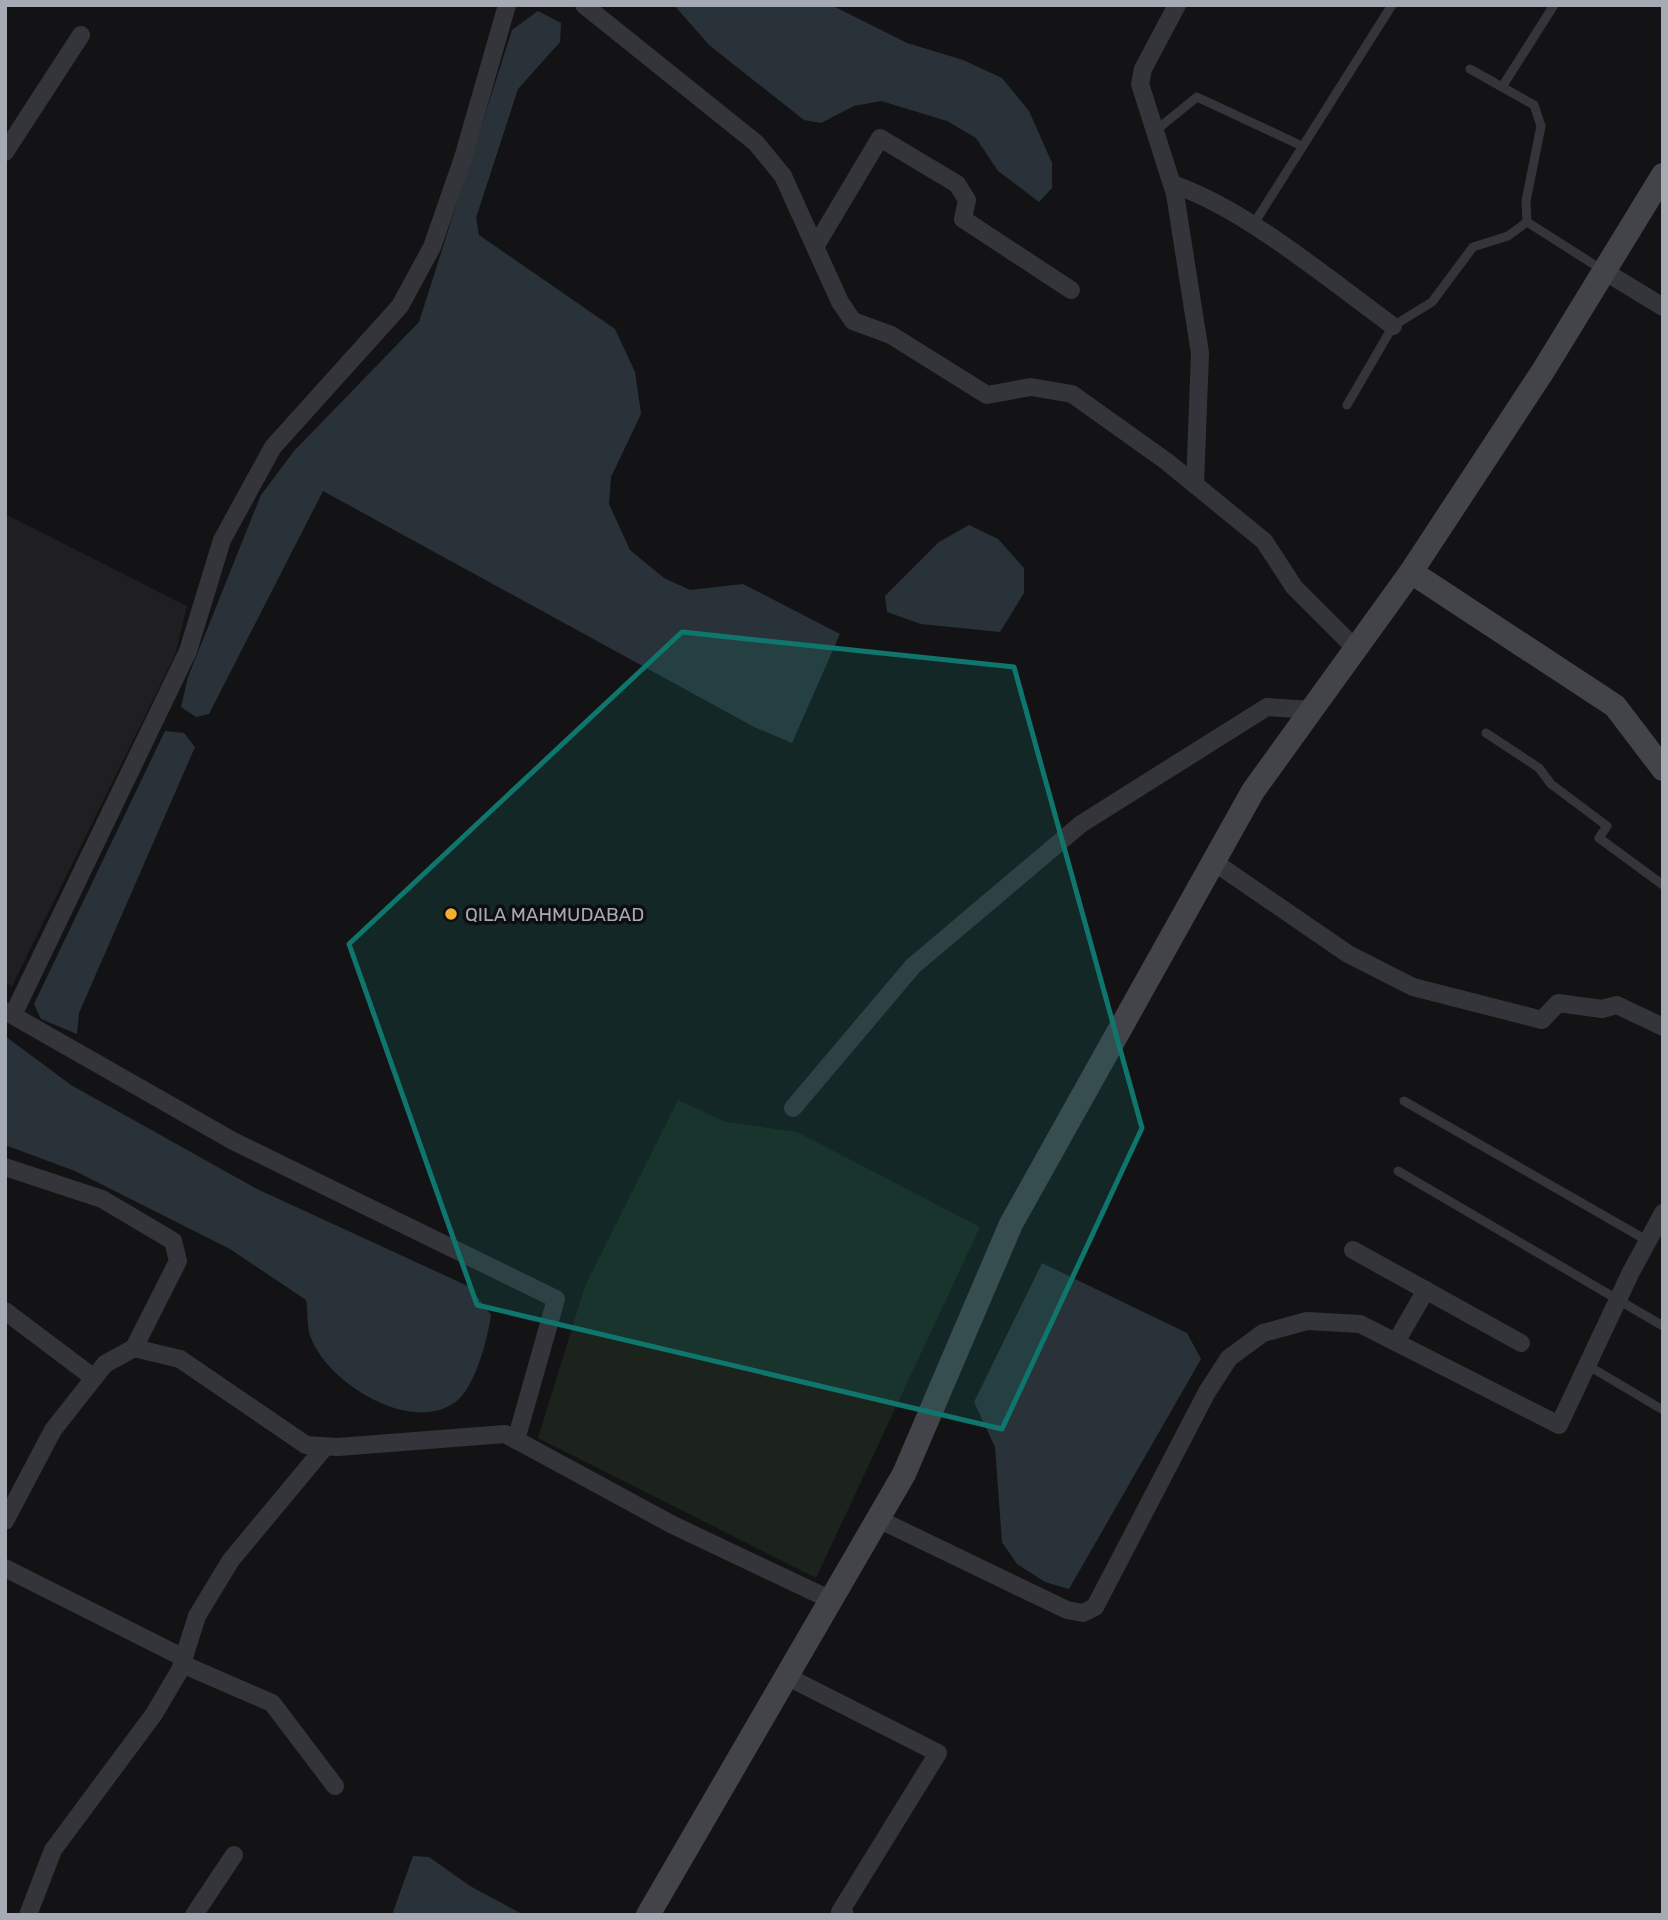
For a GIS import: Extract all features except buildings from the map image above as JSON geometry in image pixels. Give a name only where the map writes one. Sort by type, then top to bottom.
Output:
[{"type":"main road","points":[[648,1915],[904,1474],[1011,1224],[1253,791],[1411,572],[1543,371],[1663,175]]},
{"type":"main road","points":[[1411,572],[1615,706],[1663,769]]},
{"type":"street","points":[[507,5],[463,158],[432,247],[400,306],[273,446],[222,540],[188,651],[9,1013],[233,1141],[556,1300],[516,1440]]},
{"type":"street","points":[[584,5],[756,143],[783,176],[840,302],[853,321],[891,335],[987,395],[1031,387],[1072,394],[1195,485],[1264,541],[1294,587],[1356,649]]},
{"type":"street","points":[[1177,5],[1143,69],[1140,84],[1172,184],[1200,353],[1195,485]]},
{"type":"street","points":[[5,152],[81,36]]},
{"type":"street","points":[[815,247],[880,138],[957,184],[967,200],[963,219],[1071,290]]},
{"type":"street","points":[[1172,184],[1194,191],[1253,227],[1392,326]]},
{"type":"street","points":[[1604,271],[1663,307]]},
{"type":"street","points":[[793,1108],[914,966],[1082,824],[1267,707],[1311,710]]},
{"type":"street","points":[[1214,862],[1348,954],[1413,987],[1542,1020],[1558,1003],[1602,1009],[1617,1005],[1663,1027]]},
{"type":"street","points":[[5,1167],[102,1199],[173,1241],[178,1261],[134,1348],[105,1364],[53,1430],[5,1521]]},
{"type":"street","points":[[878,1519],[1067,1610],[1083,1613],[1095,1607],[1207,1392],[1229,1358],[1263,1333],[1307,1321],[1360,1324],[1559,1425],[1618,1300],[1655,1235],[1663,1213]]},
{"type":"street","points":[[1353,1250],[1521,1343]]},
{"type":"street","points":[[1396,1342],[1426,1290]]},
{"type":"street","points":[[5,1311],[94,1378]]},
{"type":"street","points":[[134,1348],[180,1359],[306,1445],[325,1447],[505,1434],[671,1524],[831,1600]]},
{"type":"street","points":[[27,1915],[53,1850],[154,1714],[183,1661],[197,1616],[231,1560],[325,1447]]},
{"type":"street","points":[[5,1568],[183,1661],[272,1703],[335,1786]]},
{"type":"street","points":[[786,1676],[938,1753],[840,1912],[845,1915]]},
{"type":"street","points":[[194,1915],[234,1855]]},
{"type":"lane","points":[[1253,227],[1392,5]]},
{"type":"lane","points":[[1502,87],[1554,5]]},
{"type":"lane","points":[[1470,69],[1534,104],[1541,126],[1526,201],[1527,222]]},
{"type":"lane","points":[[1155,131],[1197,96],[1302,146]]},
{"type":"lane","points":[[1527,222],[1604,271]]},
{"type":"lane","points":[[1347,405],[1392,326],[1433,303],[1473,247],[1508,236],[1527,222]]},
{"type":"lane","points":[[1486,733],[1539,768],[1551,785],[1607,826],[1599,838],[1663,885]]},
{"type":"lane","points":[[1404,1101],[1655,1235]]},
{"type":"lane","points":[[1398,1171],[1663,1326]]},
{"type":"lane","points":[[1587,1366],[1663,1410]]},
{"type":"highlighted area","points":[[682,632],[1014,667],[1142,1128],[1002,1429],[477,1305],[349,944]]},
{"type":"shaded area","points":[[674,5],[831,5],[907,43],[963,60],[1002,78],[1029,111],[1052,163],[1052,188],[1039,202],[998,171],[976,138],[947,121],[881,101],[854,106],[821,123],[804,120],[709,45]]},
{"type":"shaded area","points":[[538,11],[561,23],[560,42],[518,89],[476,218],[479,235],[615,329],[635,372],[641,414],[611,477],[609,504],[630,550],[664,578],[690,590],[743,584],[840,634],[792,743],[754,727],[323,491],[209,714],[196,717],[181,707],[188,677],[261,495],[294,451],[419,322],[512,30]]},
{"type":"shaded area","points":[[5,514],[187,606],[175,655],[12,986],[5,983]]},
{"type":"shaded area","points":[[969,525],[998,539],[1024,568],[1024,593],[1000,632],[921,624],[887,612],[885,596],[939,542]]},
{"type":"shaded area","points":[[165,731],[184,733],[195,747],[79,1013],[77,1034],[41,1019],[34,1004]]},
{"type":"shaded area","points":[[5,1036],[71,1085],[257,1189],[470,1287],[491,1315],[480,1359],[465,1392],[459,1399],[440,1410],[419,1412],[396,1408],[372,1399],[332,1369],[317,1351],[309,1332],[306,1300],[230,1249],[75,1171],[5,1145]]},
{"type":"shaded area","points":[[678,1100],[726,1122],[797,1132],[980,1227],[816,1578],[538,1438],[585,1286]]},
{"type":"shaded area","points":[[1042,1263],[1187,1333],[1201,1359],[1069,1589],[1045,1582],[1017,1564],[1002,1542],[995,1447],[974,1402]]},
{"type":"shaded area","points":[[413,1856],[429,1857],[470,1886],[524,1915],[392,1915]]},
{"type":"place","name":"QILA MAHMUDABAD","points":[[451,914]]}]
